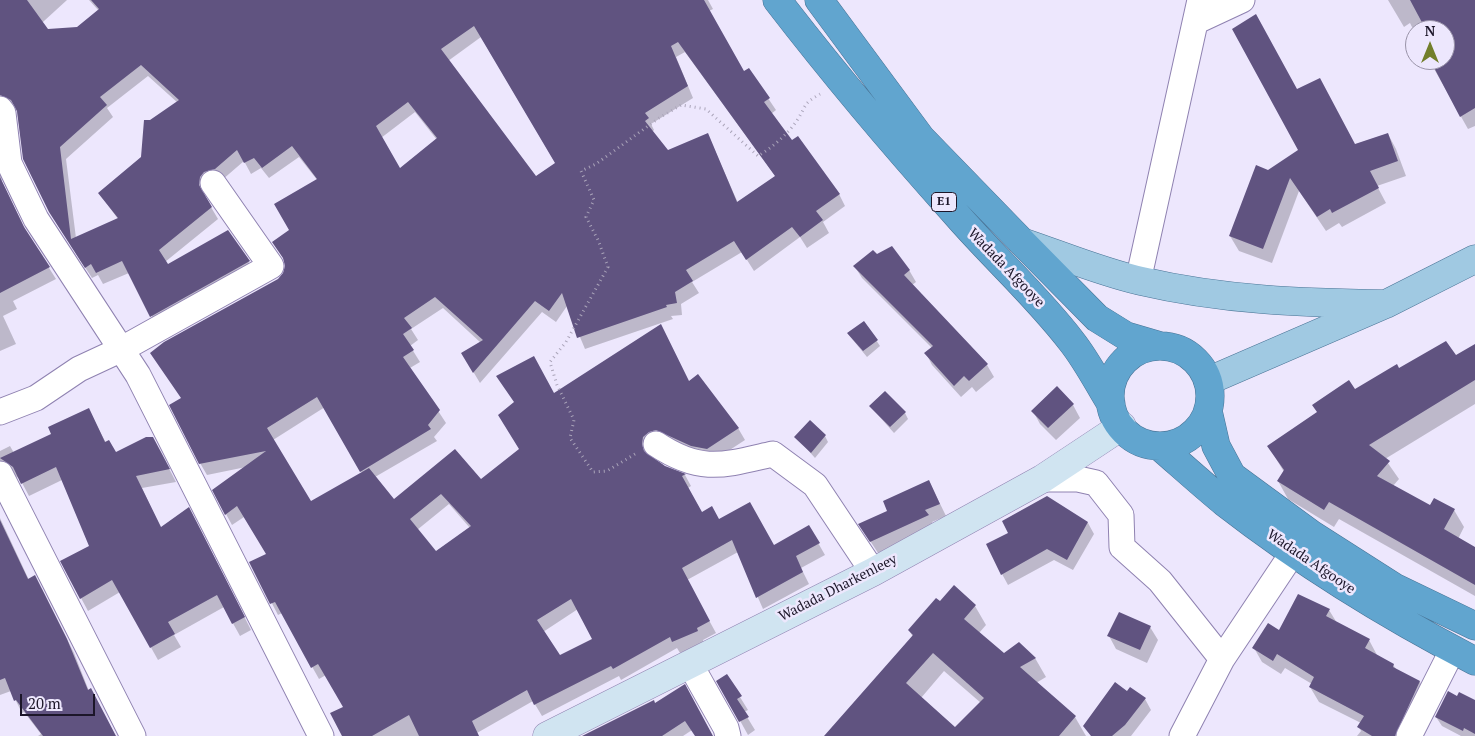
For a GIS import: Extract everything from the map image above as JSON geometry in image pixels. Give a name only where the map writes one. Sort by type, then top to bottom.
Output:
[{"type":"highway","name":"Wadada Afgooye","points":[[777,0],[841,82],[968,229],[1045,309],[1074,344],[1116,415]]},
{"type":"highway","name":"E1","points":[[819,0],[921,138],[1022,242],[1097,318],[1126,336],[1160,346]]},
{"type":"highway","points":[[1160,346],[1176,349],[1190,356],[1201,367],[1208,381],[1210,396],[1208,411],[1201,426],[1190,436],[1176,444],[1159,446],[1142,443],[1127,434],[1116,415],[1112,386],[1118,370],[1129,357],[1145,349],[1160,346]]},
{"type":"highway","name":"Wadada Afgooye","points":[[1208,411],[1216,446],[1232,476],[1311,534],[1394,586],[1475,626]]},
{"type":"highway","name":"Wadada Afgooye","points":[[1159,446],[1226,503],[1294,551],[1390,614],[1464,655]]},
{"type":"main road","points":[[1022,242],[1138,281],[1190,292],[1287,303],[1386,304]]},
{"type":"main road","points":[[1208,381],[1386,304],[1475,259]]},
{"type":"main road","name":"Wadada Dharkenleey","points":[[547,736],[873,572],[1042,478],[1116,415]]},
{"type":"street","points":[[1138,281],[1180,85],[1198,11],[1242,0]]},
{"type":"street","points":[[0,109],[3,113],[9,163],[36,219],[138,375],[216,525],[321,736]]},
{"type":"street","points":[[0,412],[36,398],[78,369],[122,349],[271,266],[213,183]]},
{"type":"street","points":[[656,444],[677,458],[697,464],[722,466],[774,454],[816,485],[873,572]]},
{"type":"street","points":[[0,474],[133,736]]},
{"type":"street","points":[[1042,478],[1078,479],[1096,483],[1121,515],[1122,547],[1160,581],[1222,660]]},
{"type":"street","points":[[1182,736],[1222,660],[1294,551]]},
{"type":"street","points":[[1409,736],[1464,655]]},
{"type":"street","points":[[690,664],[726,728],[728,736]]},
{"type":"path","points":[[656,444],[625,459],[607,471],[593,472],[570,438],[574,420],[550,362],[566,342],[608,267],[598,240],[586,217],[594,200],[581,171],[596,164],[659,118],[681,105],[706,109],[758,156],[774,147],[797,120],[806,102],[841,82]]},
{"type":"building","points":[[0,0],[27,0],[48,29],[77,27],[99,9],[91,0],[704,0],[744,71],[749,68],[770,98],[764,102],[792,140],[798,136],[840,194],[816,211],[823,220],[800,237],[792,227],[746,260],[734,241],[686,270],[693,281],[675,292],[677,303],[666,305],[667,307],[577,338],[562,293],[549,311],[535,301],[473,373],[461,353],[483,340],[435,297],[404,318],[412,328],[403,334],[414,350],[403,357],[440,410],[428,425],[431,429],[360,472],[317,397],[267,428],[311,501],[369,468],[394,499],[455,449],[481,479],[519,449],[498,415],[514,402],[496,376],[534,356],[554,393],[661,324],[689,381],[698,374],[739,428],[707,449],[691,446],[656,430],[649,432],[643,437],[644,451],[665,466],[686,474],[682,476],[702,512],[712,506],[719,519],[750,502],[774,545],[809,525],[820,543],[796,556],[803,572],[756,598],[732,540],[682,568],[710,621],[697,628],[698,631],[672,642],[670,637],[613,669],[611,666],[534,705],[527,690],[472,721],[479,736],[419,736],[409,715],[372,736],[342,736],[330,713],[343,707],[318,664],[311,668],[275,602],[270,604],[249,562],[266,554],[237,506],[225,515],[212,490],[266,451],[199,464],[169,405],[181,398],[150,353],[164,342],[278,279],[283,273],[285,266],[283,258],[272,242],[289,230],[274,204],[317,179],[292,146],[262,168],[254,158],[244,163],[237,150],[215,169],[204,172],[200,177],[199,185],[212,207],[159,250],[168,264],[228,230],[250,261],[150,317],[122,261],[96,273],[91,264],[85,268],[49,212],[23,159],[17,111],[11,100],[0,95]],"holes":[[[474,26],[555,163],[536,176],[441,49]],[[678,42],[775,176],[737,202],[708,133],[668,150],[645,121],[649,118],[645,113],[688,86],[671,46]],[[141,65],[179,100],[150,120],[144,120],[141,157],[98,193],[118,218],[71,239],[60,147],[107,105],[100,97]],[[408,102],[437,138],[400,168],[376,126]],[[441,494],[471,526],[436,551],[410,519]],[[571,599],[592,639],[560,655],[537,620]]]},
{"type":"building","points":[[1410,0],[1475,0],[1475,108],[1460,117],[1435,70],[1455,70],[1455,20],[1421,20]]},
{"type":"building","points":[[1256,14],[1297,89],[1320,78],[1355,144],[1388,133],[1398,161],[1370,171],[1379,188],[1332,213],[1330,209],[1317,217],[1290,178],[1263,249],[1229,236],[1256,165],[1268,170],[1298,150],[1232,29]]},
{"type":"building","points":[[0,177],[24,227],[50,267],[0,293]]},
{"type":"building","points":[[892,246],[910,270],[904,275],[988,364],[969,381],[964,376],[954,386],[924,353],[933,346],[853,266],[873,250],[877,254]]},
{"type":"building","points":[[864,321],[878,340],[863,351],[847,333]]},
{"type":"building","points":[[1446,341],[1456,355],[1475,344],[1475,380],[1369,445],[1390,461],[1377,476],[1430,505],[1434,498],[1455,509],[1444,529],[1475,547],[1475,585],[1329,502],[1324,510],[1277,481],[1284,470],[1267,446],[1317,412],[1312,405],[1349,380],[1355,389],[1397,364],[1399,368]]},
{"type":"building","points":[[1057,386],[1074,404],[1048,428],[1031,411]]},
{"type":"building","points":[[885,391],[906,412],[890,427],[869,406]]},
{"type":"building","points":[[89,408],[105,442],[109,440],[116,452],[146,437],[153,437],[170,469],[136,476],[161,527],[189,507],[245,617],[232,624],[217,595],[168,622],[175,634],[150,648],[112,580],[80,599],[60,561],[89,546],[56,467],[21,484],[13,467],[0,458],[51,434],[48,427]]},
{"type":"building","points":[[810,420],[826,435],[811,453],[794,437]]},
{"type":"building","points":[[929,480],[940,504],[925,510],[929,515],[870,542],[858,524],[887,511],[883,501]]},
{"type":"building","points":[[1047,496],[1088,522],[1067,560],[1047,549],[1001,575],[986,544],[1008,533],[1002,521]]},
{"type":"building","points":[[0,520],[28,579],[35,575],[67,639],[88,690],[91,688],[116,736],[43,736],[16,700],[14,701],[5,678],[0,680]]},
{"type":"building","points":[[954,585],[976,605],[964,619],[1004,653],[1019,642],[1036,658],[1020,667],[1076,716],[1059,736],[824,736],[913,635],[908,630],[936,598],[940,601]],"holes":[[[933,653],[984,698],[955,727],[906,683]]]},
{"type":"building","points":[[1298,594],[1330,609],[1326,616],[1370,639],[1365,648],[1394,664],[1393,667],[1420,681],[1395,736],[1372,736],[1357,727],[1364,716],[1309,687],[1314,677],[1277,654],[1273,661],[1252,648],[1268,623],[1279,630]]},
{"type":"building","points":[[1119,612],[1151,626],[1140,650],[1107,636]]},
{"type":"building","points":[[727,674],[742,696],[737,699],[749,717],[739,722],[716,681]]},
{"type":"building","points":[[1115,682],[1127,691],[1130,687],[1146,698],[1125,725],[1112,736],[1091,736],[1083,726]]},
{"type":"building","points":[[685,684],[713,736],[695,736],[685,721],[662,736],[582,736],[654,700],[655,703]]},
{"type":"building","points":[[1448,691],[1457,696],[1459,692],[1475,700],[1475,734],[1464,728],[1463,731],[1435,717]]}]
